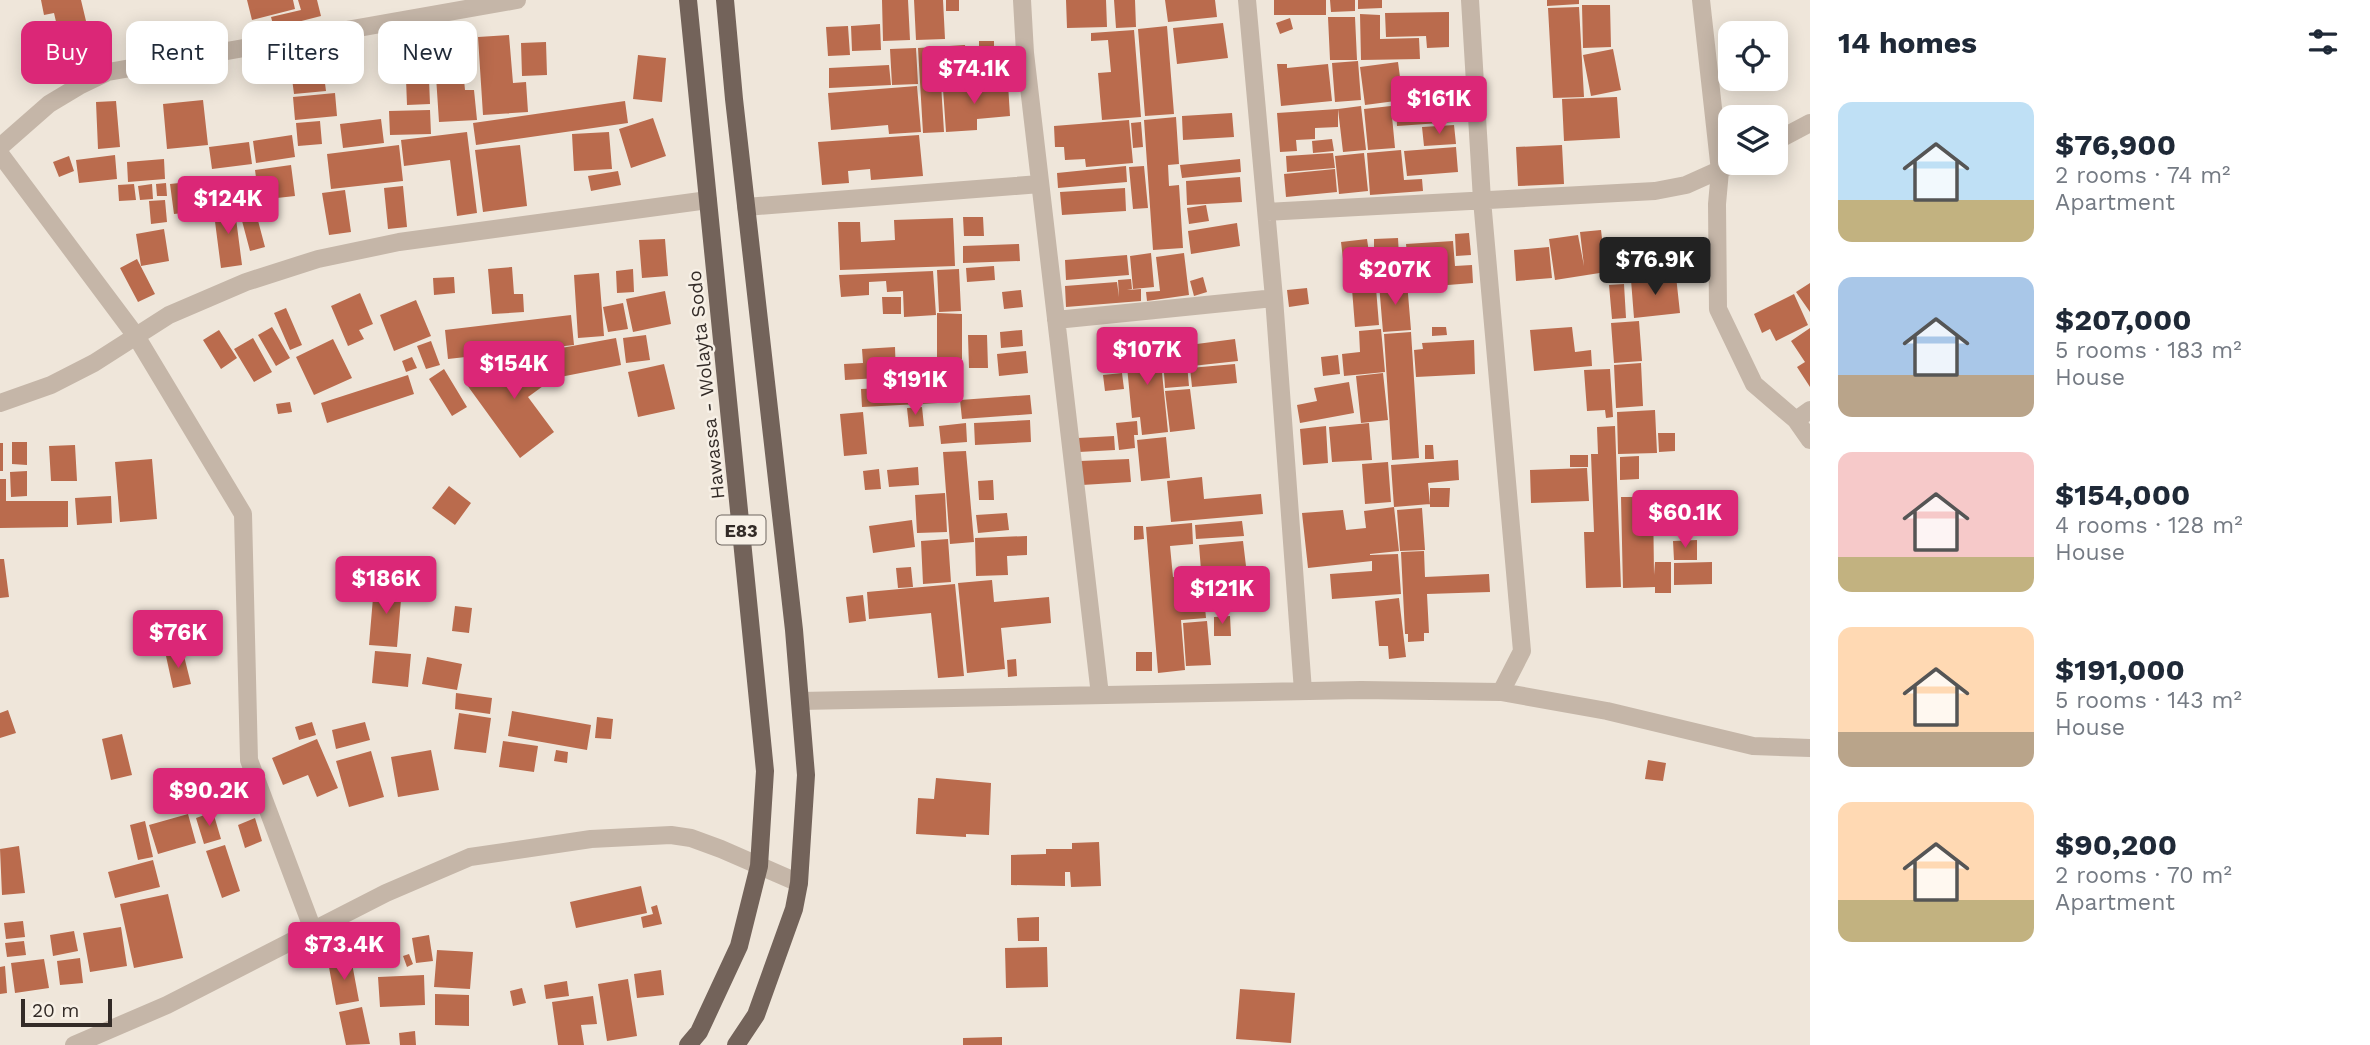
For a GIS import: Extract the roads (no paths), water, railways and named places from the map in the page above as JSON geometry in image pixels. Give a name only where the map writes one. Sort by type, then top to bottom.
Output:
[{"type":"main road","name":"Hawassa - Wolayta Sodo","points":[[688,0],[765,771],[759,866],[739,946],[699,1032],[688,1045]]},
{"type":"main road","name":"E83","points":[[725,0],[794,630],[806,775],[799,883],[794,909],[756,1015],[736,1045]]},
{"type":"street","points":[[0,147],[50,104],[108,72],[517,0]]},
{"type":"street","points":[[1022,0],[1025,53],[1100,695]]},
{"type":"street","points":[[1247,0],[1274,298],[1303,691]]},
{"type":"street","points":[[1470,0],[1482,200],[1521,651],[1501,692]]},
{"type":"street","points":[[1701,0],[1718,105]]},
{"type":"street","points":[[1788,135],[1810,123]]},
{"type":"street","points":[[0,154],[136,336],[243,514],[249,760],[313,930]]},
{"type":"street","points":[[1267,212],[1655,191],[1686,185],[1718,171]]},
{"type":"street","points":[[1726,175],[1717,204],[1717,309],[1754,384],[1803,415],[1810,440]]},
{"type":"street","points":[[746,207],[1040,184]]},
{"type":"street","points":[[0,404],[51,385],[94,362],[169,315],[246,282],[318,259],[398,243],[708,200]]},
{"type":"street","points":[[1056,320],[1274,298]]},
{"type":"street","points":[[800,701],[1303,691],[1501,692],[1607,710],[1754,746],[1810,748]]},
{"type":"street","points":[[74,1045],[167,1005],[386,893],[470,857],[591,839],[671,835],[691,838],[799,883]]}]
